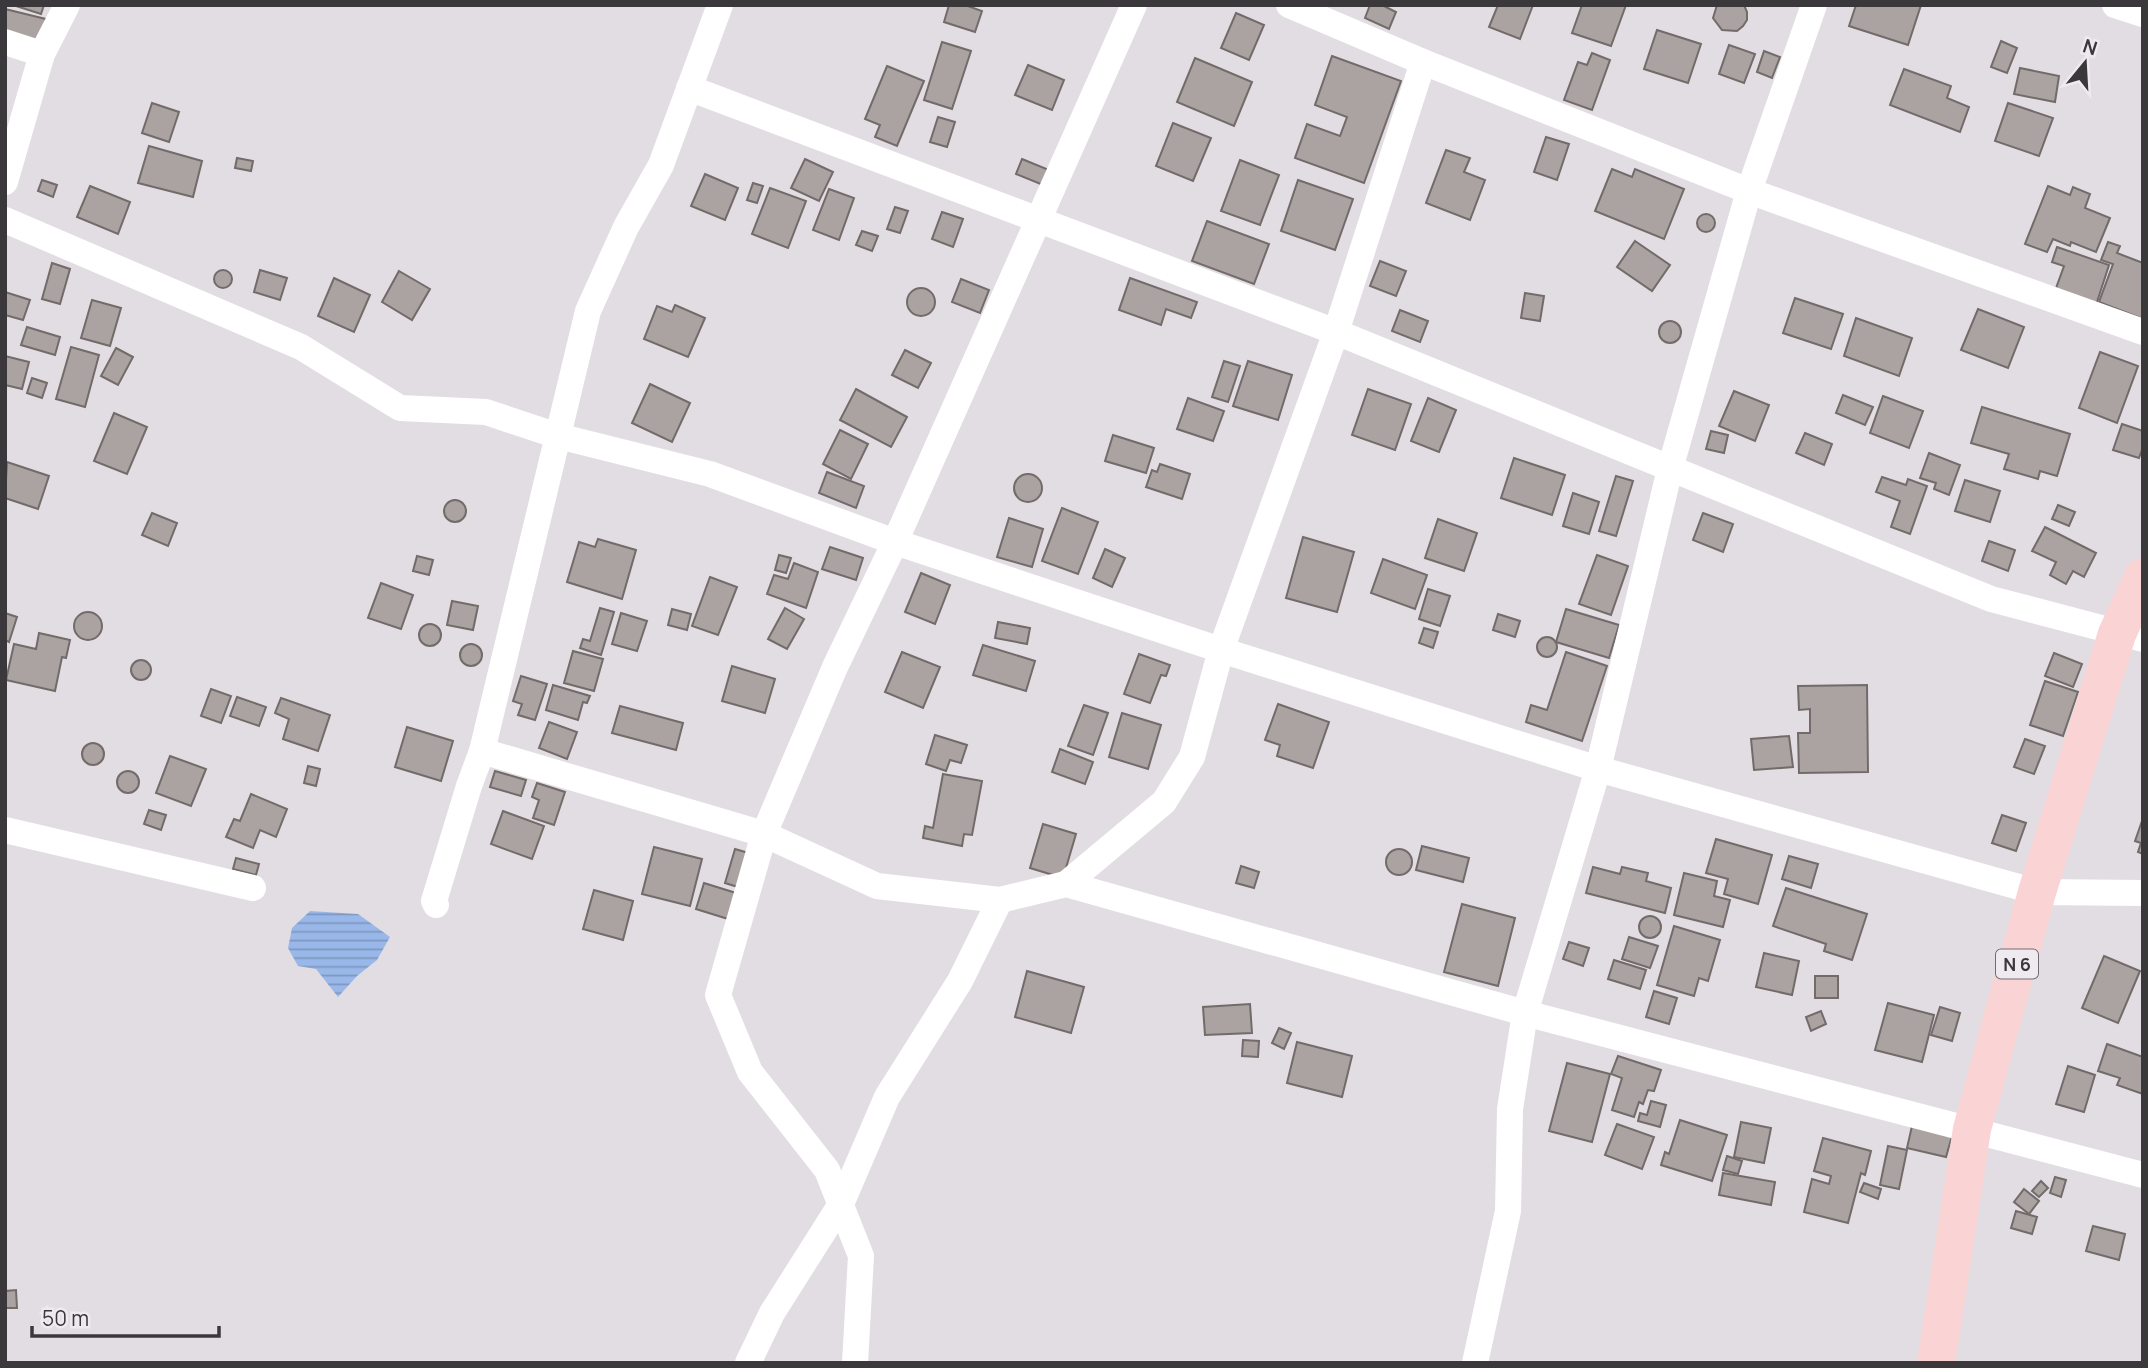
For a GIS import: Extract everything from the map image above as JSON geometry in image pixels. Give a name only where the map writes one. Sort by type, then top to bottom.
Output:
[{"type":"main road","name":"N 6","points":[[1936,1363],[1972,1129],[2037,892],[2130,637],[2143,577]]},
{"type":"street","points":[[5,181],[43,54],[67,5]]},
{"type":"street","points":[[436,905],[434,901],[482,751],[588,311],[626,227],[661,165],[720,5]]},
{"type":"street","points":[[855,1363],[861,1256],[827,1170],[750,1072],[718,995],[764,834],[835,667],[894,542],[1134,5]]},
{"type":"street","points":[[1289,5],[1423,62],[1749,191],[2143,332]]},
{"type":"street","points":[[1475,1363],[1508,1211],[1510,1109],[1525,1013],[1598,769],[1670,469],[1749,191],[1814,5]]},
{"type":"street","points":[[2115,5],[2143,13]]},
{"type":"street","points":[[5,42],[43,54]]},
{"type":"street","points":[[482,751],[764,834],[877,886],[1000,900],[1066,884],[1164,802],[1192,757],[1222,650],[1336,332],[1423,62]]},
{"type":"street","points":[[689,88],[1336,332],[1991,599],[2130,637]]},
{"type":"street","points":[[5,220],[301,347],[400,408],[486,412],[558,436],[710,474],[894,542],[1222,650],[1598,769],[2037,892],[2143,893]]},
{"type":"street","points":[[5,830],[253,888]]},
{"type":"street","points":[[1066,884],[1525,1013],[2143,1175]]},
{"type":"street","points":[[748,1363],[772,1312],[841,1204],[887,1097],[960,981],[1000,900]]},
{"type":"water","points":[[310,911],[358,914],[390,937],[377,960],[357,976],[338,997],[316,969],[298,966],[288,948],[292,928]]},
{"type":"building","points":[[13,5],[44,5],[41,14]]},
{"type":"building","points":[[949,5],[965,5],[982,11],[975,32],[944,22]]},
{"type":"building","points":[[1370,5],[1382,5],[1396,12],[1389,29],[1365,18]]},
{"type":"building","points":[[1498,5],[1533,5],[1520,39],[1489,27]]},
{"type":"building","points":[[1582,5],[1626,5],[1611,46],[1572,33]]},
{"type":"building","points":[[1717,5],[1744,5],[1747,20],[1737,31],[1722,30],[1713,18]]},
{"type":"building","points":[[1856,5],[1921,5],[1908,45],[1849,26]]},
{"type":"building","points":[[5,9],[46,19],[39,44],[5,35]]},
{"type":"building","points":[[1236,13],[1264,25],[1249,60],[1221,48]]},
{"type":"building","points":[[1657,30],[1701,44],[1688,83],[1644,69]]},
{"type":"building","points":[[2001,41],[2017,48],[2007,73],[1991,67]]},
{"type":"building","points":[[942,42],[971,51],[952,109],[924,100]]},
{"type":"building","points":[[1729,45],[1755,54],[1744,83],[1719,74]]},
{"type":"building","points":[[1764,51],[1780,57],[1772,78],[1757,72]]},
{"type":"building","points":[[1592,53],[1610,60],[1592,110],[1564,100],[1578,62],[1587,65]]},
{"type":"building","points":[[1332,56],[1401,81],[1364,183],[1295,158],[1307,124],[1340,136],[1347,117],[1315,105]]},
{"type":"building","points":[[1195,58],[1252,82],[1234,126],[1177,102]]},
{"type":"building","points":[[1028,65],[1064,80],[1052,110],[1015,95]]},
{"type":"building","points":[[887,66],[924,81],[897,146],[875,137],[880,125],[865,119]]},
{"type":"building","points":[[2020,68],[2059,76],[2055,102],[2014,94]]},
{"type":"building","points":[[1904,69],[1951,86],[1947,98],[1969,107],[1960,132],[1890,105]]},
{"type":"building","points":[[152,103],[179,112],[169,142],[142,133]]},
{"type":"building","points":[[2008,103],[2053,118],[2039,156],[1995,141]]},
{"type":"building","points":[[938,117],[955,122],[947,147],[930,142]]},
{"type":"building","points":[[1173,123],[1211,138],[1193,181],[1156,166]]},
{"type":"building","points":[[1546,137],[1569,144],[1557,180],[1534,172]]},
{"type":"building","points":[[149,146],[202,161],[193,197],[138,183]]},
{"type":"building","points":[[1446,150],[1470,158],[1464,172],[1485,180],[1470,220],[1426,203]]},
{"type":"building","points":[[237,158],[253,161],[251,171],[235,168]]},
{"type":"building","points":[[805,159],[833,172],[819,201],[791,188]]},
{"type":"building","points":[[1022,159],[1049,170],[1043,185],[1016,174]]},
{"type":"building","points":[[1240,160],[1279,175],[1260,225],[1221,211]]},
{"type":"building","points":[[1612,169],[1632,177],[1635,169],[1684,189],[1664,239],[1595,211]]},
{"type":"building","points":[[705,174],[738,188],[725,220],[691,206]]},
{"type":"building","points":[[42,180],[57,185],[53,197],[38,191]]},
{"type":"building","points":[[1298,180],[1353,199],[1335,250],[1281,231]]},
{"type":"building","points":[[753,183],[763,186],[757,203],[747,200]]},
{"type":"building","points":[[90,186],[130,202],[118,234],[77,217]]},
{"type":"building","points":[[2048,186],[2070,195],[2073,187],[2090,194],[2085,208],[2110,218],[2096,252],[2071,242],[2070,246],[2053,239],[2047,252],[2025,244]]},
{"type":"building","points":[[770,188],[806,201],[788,248],[752,234]]},
{"type":"building","points":[[829,189],[854,198],[839,240],[813,230]]},
{"type":"building","points":[[895,207],[908,211],[900,233],[887,229]]},
{"type":"building","points":[[942,212],[963,219],[953,247],[932,239]]},
{"type":"building","points":[[1706,214],[1712,217],[1715,223],[1712,229],[1706,232],[1700,229],[1697,223],[1700,217]]},
{"type":"building","points":[[1207,221],[1269,244],[1254,284],[1192,261]]},
{"type":"building","points":[[862,231],[878,236],[872,251],[856,245]]},
{"type":"building","points":[[1635,241],[1670,265],[1652,291],[1617,267]]},
{"type":"building","points":[[2108,242],[2120,246],[2117,253],[2143,263],[2143,319],[2099,302],[2113,264],[2101,260]]},
{"type":"building","points":[[2057,247],[2109,265],[2096,305],[2055,291],[2064,266],[2052,262]]},
{"type":"building","points":[[1380,261],[1406,271],[1396,296],[1370,286]]},
{"type":"building","points":[[52,263],[70,269],[60,304],[42,299]]},
{"type":"building","points":[[219,270],[227,270],[232,279],[230,286],[219,288],[214,283],[214,275]]},
{"type":"building","points":[[260,270],[287,278],[280,300],[254,292]]},
{"type":"building","points":[[399,271],[430,289],[412,320],[382,302]]},
{"type":"building","points":[[334,278],[370,295],[354,332],[318,316]]},
{"type":"building","points":[[1130,278],[1197,302],[1191,318],[1166,309],[1161,325],[1119,310]]},
{"type":"building","points":[[961,279],[989,290],[980,313],[952,302]]},
{"type":"building","points":[[921,288],[931,292],[935,302],[931,312],[921,316],[911,312],[907,302],[911,292]]},
{"type":"building","points":[[5,292],[30,300],[23,320],[5,315]]},
{"type":"building","points":[[1525,293],[1544,296],[1540,321],[1521,318]]},
{"type":"building","points":[[1795,298],[1843,314],[1831,349],[1783,333]]},
{"type":"building","points":[[92,300],[121,308],[110,346],[81,338]]},
{"type":"building","points":[[675,305],[705,318],[688,357],[644,339],[657,306],[672,312]]},
{"type":"building","points":[[1978,309],[2024,327],[2008,368],[1961,350]]},
{"type":"building","points":[[1400,310],[1428,321],[1420,342],[1392,331]]},
{"type":"building","points":[[1856,318],[1912,338],[1899,376],[1844,356]]},
{"type":"building","points":[[1670,321],[1678,324],[1681,332],[1678,340],[1670,343],[1662,340],[1659,332],[1662,324]]},
{"type":"building","points":[[27,327],[60,337],[55,355],[21,345]]},
{"type":"building","points":[[71,347],[99,355],[85,407],[56,399]]},
{"type":"building","points":[[116,348],[133,357],[118,385],[101,376]]},
{"type":"building","points":[[905,350],[931,363],[918,388],[892,375]]},
{"type":"building","points":[[2100,352],[2138,366],[2117,423],[2079,408]]},
{"type":"building","points":[[5,356],[29,362],[22,389],[5,385]]},
{"type":"building","points":[[1224,361],[1240,366],[1228,402],[1212,397]]},
{"type":"building","points":[[1248,361],[1292,375],[1278,420],[1233,406]]},
{"type":"building","points":[[32,378],[47,383],[42,398],[27,393]]},
{"type":"building","points":[[650,384],[690,403],[672,442],[632,423]]},
{"type":"building","points":[[856,389],[907,417],[891,447],[840,420]]},
{"type":"building","points":[[1368,389],[1411,404],[1395,450],[1352,435]]},
{"type":"building","points":[[1734,391],[1769,405],[1755,441],[1719,426]]},
{"type":"building","points":[[1843,395],[1873,407],[1865,425],[1836,413]]},
{"type":"building","points":[[1883,396],[1923,411],[1909,448],[1870,433]]},
{"type":"building","points":[[1188,398],[1224,411],[1213,441],[1177,429]]},
{"type":"building","points":[[1428,398],[1456,410],[1439,452],[1411,441]]},
{"type":"building","points":[[1982,407],[2070,434],[2057,476],[2040,471],[2038,479],[2004,469],[2009,454],[1971,443]]},
{"type":"building","points":[[114,413],[147,427],[127,474],[94,461]]},
{"type":"building","points":[[2122,424],[2143,431],[2143,447],[2139,458],[2113,450]]},
{"type":"building","points":[[840,430],[868,444],[851,479],[823,464]]},
{"type":"building","points":[[1711,431],[1728,435],[1724,453],[1706,449]]},
{"type":"building","points":[[1805,433],[1832,444],[1824,465],[1796,453]]},
{"type":"building","points":[[1113,435],[1154,448],[1146,473],[1105,461]]},
{"type":"building","points":[[1929,453],[1960,465],[1949,495],[1934,489],[1936,483],[1920,478]]},
{"type":"building","points":[[1514,458],[1565,475],[1552,515],[1501,498]]},
{"type":"building","points":[[7,462],[49,476],[38,509],[5,498]]},
{"type":"building","points":[[1160,464],[1190,474],[1182,499],[1146,487],[1152,470],[1157,472]]},
{"type":"building","points":[[827,472],[864,486],[856,508],[819,493]]},
{"type":"building","points":[[1028,474],[1038,478],[1042,488],[1038,498],[1028,502],[1018,498],[1014,488],[1018,478]]},
{"type":"building","points":[[1616,476],[1633,481],[1616,536],[1599,531]]},
{"type":"building","points":[[1882,477],[1906,485],[1908,479],[1927,486],[1910,534],[1891,527],[1900,501],[1876,492]]},
{"type":"building","points":[[1965,480],[2000,491],[1990,522],[1955,511]]},
{"type":"building","points":[[1573,493],[1599,502],[1589,534],[1563,526]]},
{"type":"building","points":[[455,500],[463,503],[466,511],[463,519],[455,522],[447,519],[444,511],[447,503]]},
{"type":"building","points":[[2058,505],[2075,512],[2069,526],[2052,519]]},
{"type":"building","points":[[1062,508],[1098,522],[1078,574],[1042,561]]},
{"type":"building","points":[[152,513],[177,523],[168,546],[142,535]]},
{"type":"building","points":[[1703,513],[1733,524],[1723,552],[1693,540]]},
{"type":"building","points":[[1009,518],[1043,529],[1032,567],[997,557]]},
{"type":"building","points":[[1438,519],[1477,533],[1464,571],[1425,558]]},
{"type":"building","points":[[2045,527],[2096,553],[2084,577],[2073,571],[2066,584],[2050,575],[2056,562],[2032,551]]},
{"type":"building","points":[[1303,537],[1354,552],[1337,612],[1286,598]]},
{"type":"building","points":[[598,539],[636,550],[622,599],[567,582],[579,542],[595,547]]},
{"type":"building","points":[[1989,541],[2015,550],[2008,571],[1982,561]]},
{"type":"building","points":[[830,547],[863,558],[856,580],[822,569]]},
{"type":"building","points":[[1105,549],[1125,558],[1112,587],[1093,578]]},
{"type":"building","points":[[779,555],[791,558],[786,573],[775,570]]},
{"type":"building","points":[[1597,555],[1628,566],[1611,615],[1579,604]]},
{"type":"building","points":[[417,556],[433,560],[429,575],[413,571]]},
{"type":"building","points":[[1383,559],[1427,575],[1415,609],[1371,593]]},
{"type":"building","points":[[794,563],[818,572],[806,608],[767,594],[774,575],[788,579]]},
{"type":"building","points":[[921,573],[950,585],[935,624],[905,612]]},
{"type":"building","points":[[710,577],[737,587],[718,635],[692,626]]},
{"type":"building","points":[[381,583],[413,595],[401,629],[368,618]]},
{"type":"building","points":[[1428,589],[1450,596],[1440,626],[1419,619]]},
{"type":"building","points":[[452,601],[478,606],[473,630],[447,625]]},
{"type":"building","points":[[600,608],[614,612],[601,655],[580,648],[583,639],[590,641]]},
{"type":"building","points":[[785,608],[804,619],[787,649],[768,639]]},
{"type":"building","points":[[672,609],[691,614],[687,630],[668,625]]},
{"type":"building","points":[[1566,609],[1619,625],[1609,658],[1556,642]]},
{"type":"building","points":[[88,612],[98,616],[102,626],[98,636],[88,640],[78,636],[74,626],[78,616]]},
{"type":"building","points":[[5,613],[17,617],[9,642],[5,640]]},
{"type":"building","points":[[621,613],[647,621],[637,651],[612,644]]},
{"type":"building","points":[[1498,614],[1520,621],[1515,637],[1493,630]]},
{"type":"building","points":[[998,622],[1030,628],[1027,644],[995,638]]},
{"type":"building","points":[[430,624],[438,627],[441,635],[438,643],[430,646],[422,643],[419,635],[422,627]]},
{"type":"building","points":[[1424,628],[1438,632],[1433,648],[1419,643]]},
{"type":"building","points":[[39,633],[70,640],[66,658],[62,657],[55,691],[6,680],[14,644],[36,649]]},
{"type":"building","points":[[1547,637],[1554,640],[1557,647],[1554,654],[1547,657],[1540,654],[1537,647],[1540,640]]},
{"type":"building","points":[[471,644],[479,647],[482,655],[479,663],[471,666],[463,663],[460,655],[463,647]]},
{"type":"building","points":[[983,645],[1035,661],[1026,691],[973,675]]},
{"type":"building","points":[[573,651],[603,659],[594,691],[564,683]]},
{"type":"building","points":[[902,652],[940,667],[923,708],[885,692]]},
{"type":"building","points":[[1566,652],[1607,666],[1582,741],[1526,722],[1531,705],[1547,710]]},
{"type":"building","points":[[2054,653],[2082,664],[2073,687],[2045,676]]},
{"type":"building","points":[[1139,654],[1170,665],[1166,676],[1161,675],[1150,703],[1124,694]]},
{"type":"building","points":[[141,660],[148,663],[151,670],[148,677],[141,680],[134,677],[131,670],[134,663]]},
{"type":"building","points":[[732,666],[775,679],[765,713],[722,701]]},
{"type":"building","points":[[521,676],[547,684],[535,720],[518,715],[522,704],[513,701]]},
{"type":"building","points":[[2045,681],[2078,692],[2063,736],[2030,725]]},
{"type":"building","points":[[553,685],[590,696],[587,703],[583,702],[578,720],[546,710]]},
{"type":"building","points":[[1867,685],[1868,772],[1799,773],[1798,733],[1810,733],[1810,709],[1799,710],[1798,686]]},
{"type":"building","points":[[211,689],[231,696],[221,723],[201,716]]},
{"type":"building","points":[[237,697],[266,707],[259,726],[230,716]]},
{"type":"building","points":[[281,698],[330,715],[318,751],[283,739],[289,719],[275,713]]},
{"type":"building","points":[[1278,704],[1329,722],[1313,768],[1277,756],[1280,745],[1265,740]]},
{"type":"building","points":[[1084,705],[1108,713],[1093,755],[1068,746]]},
{"type":"building","points":[[620,706],[683,723],[676,750],[612,733]]},
{"type":"building","points":[[1122,713],[1161,725],[1148,769],[1109,757]]},
{"type":"building","points":[[549,722],[577,732],[567,759],[539,748]]},
{"type":"building","points":[[407,727],[453,741],[441,781],[395,767]]},
{"type":"building","points":[[935,735],[967,745],[961,763],[950,760],[946,771],[926,764]]},
{"type":"building","points":[[1789,736],[1793,767],[1754,770],[1751,739]]},
{"type":"building","points":[[2025,739],[2045,746],[2034,774],[2014,767]]},
{"type":"building","points":[[93,743],[101,746],[104,754],[101,762],[93,765],[85,762],[82,754],[85,746]]},
{"type":"building","points":[[1060,749],[1093,762],[1085,784],[1052,772]]},
{"type":"building","points":[[170,756],[206,769],[191,806],[156,793]]},
{"type":"building","points":[[308,766],[320,769],[316,786],[304,783]]},
{"type":"building","points":[[128,771],[136,774],[139,782],[136,790],[128,793],[120,790],[117,782],[120,774]]},
{"type":"building","points":[[495,771],[526,780],[521,796],[490,787]]},
{"type":"building","points":[[943,774],[982,781],[972,835],[964,834],[962,846],[923,838],[925,826],[933,828]]},
{"type":"building","points":[[537,783],[565,792],[554,825],[533,818],[539,800],[532,797]]},
{"type":"building","points":[[251,794],[287,809],[276,837],[260,830],[253,848],[226,837],[234,819],[240,821]]},
{"type":"building","points":[[149,810],[166,815],[161,830],[144,824]]},
{"type":"building","points":[[503,811],[544,826],[532,859],[491,844]]},
{"type":"building","points":[[2002,815],[2026,823],[2016,851],[1992,843]]},
{"type":"building","points":[[2143,818],[2143,854],[2138,852],[2141,843],[2135,841]]},
{"type":"building","points":[[1043,824],[1076,834],[1063,878],[1030,868]]},
{"type":"building","points":[[1716,839],[1772,855],[1758,904],[1724,894],[1728,879],[1706,873]]},
{"type":"building","points":[[1422,846],[1469,858],[1463,882],[1416,870]]},
{"type":"building","points":[[654,847],[702,859],[690,906],[642,894]]},
{"type":"building","points":[[735,849],[752,854],[741,888],[725,883]]},
{"type":"building","points":[[1399,849],[1408,853],[1412,862],[1408,871],[1399,875],[1390,871],[1386,862],[1390,853]]},
{"type":"building","points":[[1789,856],[1818,864],[1811,888],[1782,879]]},
{"type":"building","points":[[236,858],[259,864],[256,875],[233,869]]},
{"type":"building","points":[[1241,866],[1259,872],[1254,888],[1236,883]]},
{"type":"building","points":[[1593,867],[1620,874],[1622,867],[1648,873],[1646,881],[1671,888],[1665,913],[1586,893]]},
{"type":"building","points":[[1684,873],[1717,881],[1714,896],[1730,900],[1723,927],[1674,915]]},
{"type":"building","points":[[704,883],[736,893],[728,919],[696,909]]},
{"type":"building","points":[[1786,888],[1867,914],[1852,960],[1824,951],[1826,944],[1773,926]]},
{"type":"building","points":[[594,890],[633,901],[623,940],[583,929]]},
{"type":"building","points":[[1462,904],[1515,918],[1498,986],[1444,972]]},
{"type":"building","points":[[1650,916],[1658,919],[1661,927],[1658,935],[1650,938],[1642,935],[1639,927],[1642,919]]},
{"type":"building","points":[[1674,926],[1720,940],[1708,981],[1699,978],[1694,996],[1657,985]]},
{"type":"building","points":[[1629,937],[1658,946],[1650,968],[1622,959]]},
{"type":"building","points":[[1569,942],[1589,948],[1583,966],[1563,959]]},
{"type":"building","points":[[1764,953],[1799,961],[1792,995],[1756,987]]},
{"type":"building","points":[[2104,956],[2140,971],[2118,1023],[2082,1008]]},
{"type":"building","points":[[1614,960],[1646,970],[1640,989],[1608,979]]},
{"type":"building","points":[[1027,971],[1084,987],[1071,1033],[1015,1017]]},
{"type":"building","points":[[1815,976],[1838,976],[1838,998],[1815,998]]},
{"type":"building","points":[[1654,991],[1677,998],[1669,1024],[1646,1017]]},
{"type":"building","points":[[1888,1003],[1934,1015],[1922,1062],[1875,1050]]},
{"type":"building","points":[[1250,1004],[1252,1033],[1205,1035],[1203,1007]]},
{"type":"building","points":[[1940,1007],[1960,1013],[1952,1041],[1931,1035]]},
{"type":"building","points":[[1821,1011],[1826,1024],[1811,1031],[1806,1017]]},
{"type":"building","points":[[1279,1028],[1291,1033],[1284,1049],[1272,1043]]},
{"type":"building","points":[[1243,1040],[1259,1041],[1258,1057],[1242,1056]]},
{"type":"building","points":[[1297,1042],[1352,1056],[1342,1097],[1287,1083]]},
{"type":"building","points":[[2107,1044],[2143,1057],[2143,1094],[2117,1085],[2120,1078],[2098,1071]]},
{"type":"building","points":[[1618,1056],[1661,1070],[1654,1091],[1648,1090],[1643,1104],[1639,1102],[1634,1117],[1612,1110],[1622,1078],[1611,1074]]},
{"type":"building","points":[[1567,1063],[1610,1074],[1592,1142],[1549,1131]]},
{"type":"building","points":[[2068,1066],[2095,1075],[2084,1112],[2056,1104]]},
{"type":"building","points":[[1651,1101],[1666,1105],[1660,1127],[1638,1121],[1640,1113],[1647,1115]]},
{"type":"building","points":[[1680,1120],[1727,1135],[1712,1181],[1661,1165],[1665,1152],[1669,1154]]},
{"type":"building","points":[[1741,1122],[1771,1128],[1764,1163],[1734,1157]]},
{"type":"building","points":[[1617,1124],[1654,1137],[1642,1169],[1605,1155]]},
{"type":"building","points":[[1912,1126],[1952,1136],[1946,1157],[1907,1148]]},
{"type":"building","points":[[1823,1138],[1871,1151],[1865,1175],[1861,1173],[1848,1223],[1804,1212],[1812,1179],[1829,1184],[1831,1176],[1814,1171]]},
{"type":"building","points":[[1888,1146],[1907,1150],[1899,1189],[1880,1185]]},
{"type":"building","points":[[1727,1156],[1742,1161],[1738,1174],[1723,1170]]},
{"type":"building","points":[[1723,1173],[1775,1182],[1771,1205],[1719,1195]]},
{"type":"building","points":[[2055,1177],[2066,1180],[2061,1197],[2050,1193]]},
{"type":"building","points":[[2041,1181],[2048,1188],[2039,1197],[2032,1191]]},
{"type":"building","points":[[1864,1183],[1881,1189],[1878,1199],[1860,1192]]},
{"type":"building","points":[[2024,1189],[2039,1201],[2029,1214],[2014,1202]]},
{"type":"building","points":[[2016,1211],[2037,1217],[2032,1234],[2011,1228]]},
{"type":"building","points":[[2093,1226],[2125,1234],[2119,1260],[2086,1251]]},
{"type":"building","points":[[16,1290],[17,1308],[5,1308],[5,1291]]}]
